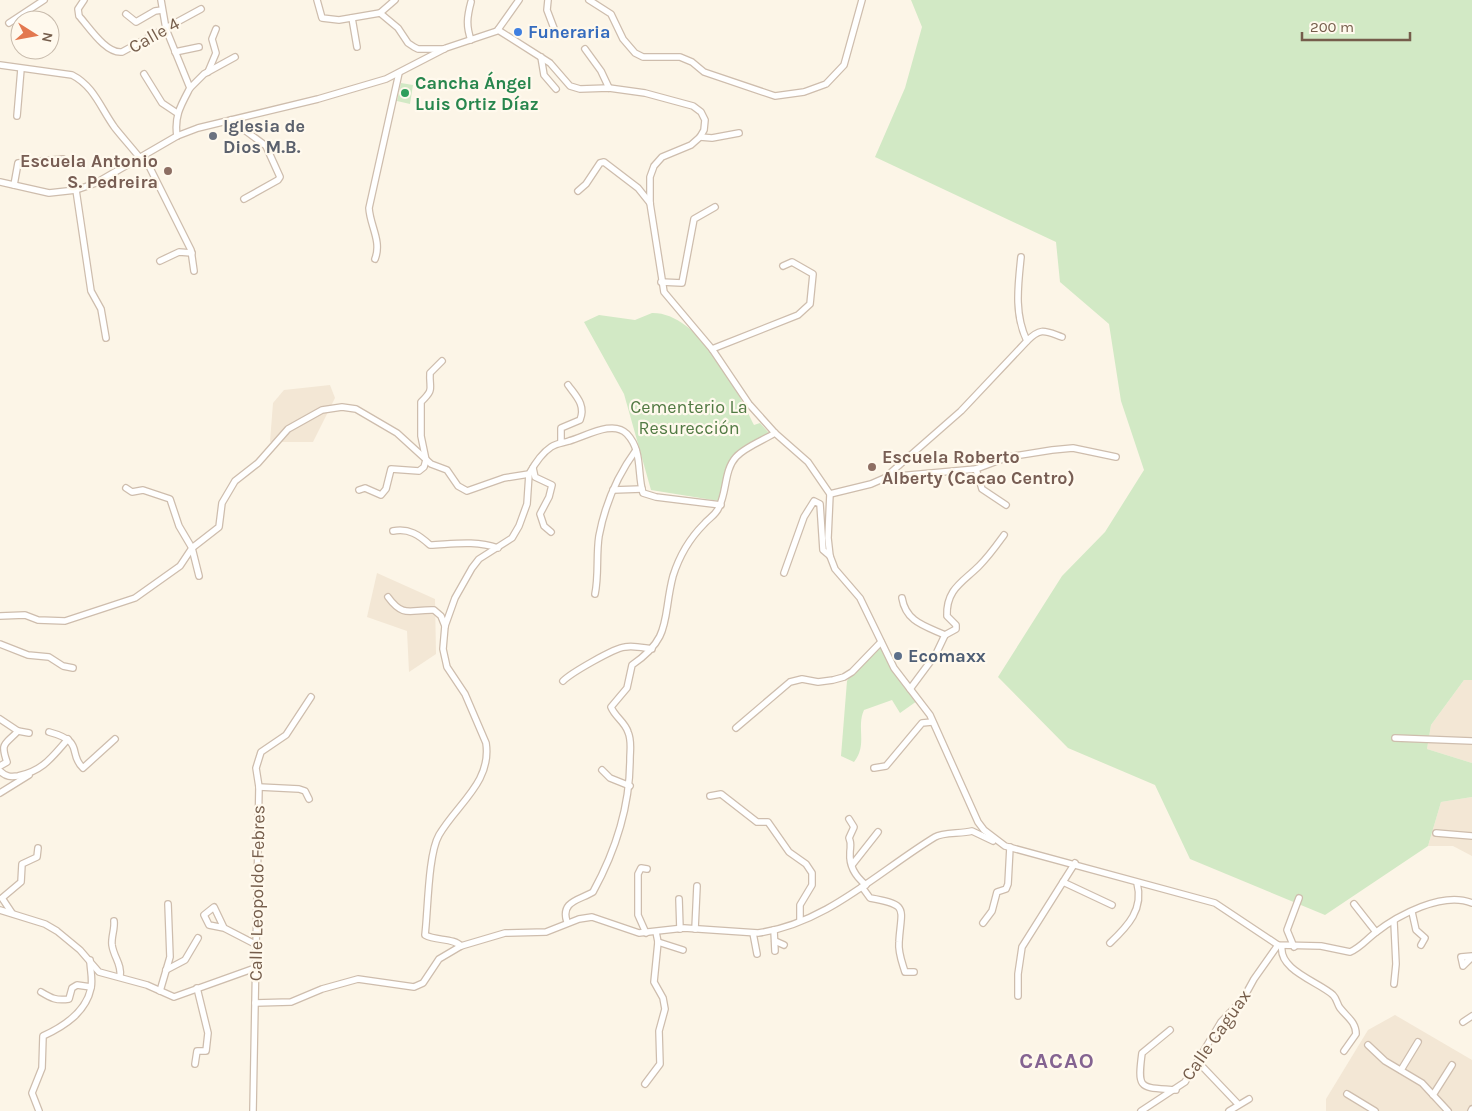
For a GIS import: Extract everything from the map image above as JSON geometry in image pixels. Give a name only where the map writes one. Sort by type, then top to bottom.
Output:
[{"type":"street","name":"Calle 4","points":[[84,0],[78,9],[79,16],[108,48],[116,53],[122,52],[202,9]]},
{"type":"street","points":[[162,0],[166,29],[190,88]]},
{"type":"street","points":[[317,0],[322,18],[339,20],[380,13],[395,0]]},
{"type":"street","points":[[0,182],[49,192],[76,190],[96,183],[177,136],[198,128],[318,98],[399,73],[446,48],[498,30],[519,0]]},
{"type":"street","points":[[548,0],[547,10],[555,31]]},
{"type":"street","points":[[589,0],[610,14],[623,39],[635,53],[643,57],[680,57],[692,62],[704,72],[725,80],[774,96],[786,96],[826,84],[846,62],[862,0]]},
{"type":"street","points":[[9,23],[40,1]]},
{"type":"street","points":[[471,2],[467,18],[467,28],[471,40]]},
{"type":"street","points":[[126,14],[136,22],[155,11],[162,10]]},
{"type":"street","points":[[380,13],[398,28],[408,43],[418,49],[446,48]]},
{"type":"street","points":[[352,18],[357,47]]},
{"type":"street","points":[[208,72],[216,53],[212,39],[216,29]]},
{"type":"street","points":[[498,30],[550,63],[570,86],[580,90],[609,88],[645,93],[693,106],[701,112],[705,120],[704,130],[700,137],[691,145],[662,158],[654,166],[650,177],[650,203],[661,282],[672,302],[712,349],[749,404],[775,433],[808,462],[830,494],[828,538],[830,556],[835,569],[860,598],[894,668],[910,688],[932,722],[978,822],[984,830],[1005,846],[1008,884],[1006,889],[997,892],[992,911],[983,923]]},
{"type":"street","points":[[176,52],[198,47]]},
{"type":"street","points":[[585,49],[602,71],[609,88]]},
{"type":"street","points":[[177,136],[175,124],[177,113],[190,88],[208,72],[235,57]]},
{"type":"street","points":[[541,57],[544,75],[556,89]]},
{"type":"street","points":[[0,65],[72,75],[82,80],[92,91],[114,127],[142,157],[192,252],[194,271]]},
{"type":"street","points":[[17,116],[21,69]]},
{"type":"street","points":[[375,259],[379,243],[370,221],[369,208],[399,73]]},
{"type":"street","points":[[144,74],[162,103],[177,113]]},
{"type":"street","points":[[232,120],[266,146],[280,177],[278,180],[244,199]]},
{"type":"street","points":[[700,137],[712,138],[738,133]]},
{"type":"street","points":[[14,185],[18,163],[63,159]]},
{"type":"street","points":[[578,191],[586,184],[600,163],[604,162],[638,188],[650,203]]},
{"type":"street","points":[[76,190],[91,291],[101,309],[106,338]]},
{"type":"street","points":[[661,282],[682,284],[694,219],[715,208]]},
{"type":"street","points":[[160,261],[179,252],[192,252]]},
{"type":"street","points":[[1021,257],[1016,296],[1022,331],[1027,341]]},
{"type":"street","points":[[712,349],[798,315],[810,304],[813,274],[792,262],[783,266]]},
{"type":"street","points":[[830,494],[871,484],[887,477],[961,411],[1035,332],[1042,330],[1062,336]]},
{"type":"street","points":[[359,490],[366,488],[381,495],[386,489],[391,469],[419,471],[424,467],[426,460],[421,436],[421,402],[431,392],[430,373],[442,361]]},
{"type":"street","points":[[561,442],[561,428],[580,420],[583,412],[581,403],[568,385]]},
{"type":"street","points":[[0,616],[25,615],[38,620],[65,621],[129,600],[158,584],[180,566],[192,548],[218,527],[222,503],[235,481],[258,463],[288,429],[322,410],[342,407],[356,409],[397,433],[430,464],[447,470],[458,486],[467,491],[504,478],[529,474]]},
{"type":"street","points":[[462,946],[458,943],[434,940],[425,935],[432,862],[437,838],[483,778],[488,751],[465,694],[447,667],[443,649],[444,626],[455,598],[472,568],[479,559],[512,538],[519,526],[526,504],[529,474],[550,447],[601,430],[615,428],[627,434],[641,463],[643,493],[656,497],[721,505]]},
{"type":"street","points":[[567,922],[564,915],[568,904],[576,898],[593,892],[602,876],[619,834],[630,786],[630,740],[628,730],[612,707],[627,688],[632,665],[652,649],[664,630],[673,576],[683,551],[721,505],[730,467],[736,456],[775,433]]},
{"type":"street","points":[[887,477],[976,469],[1008,457],[1073,448],[1116,457]]},
{"type":"street","points":[[595,594],[598,578],[599,537],[618,474],[636,450]]},
{"type":"street","points":[[533,468],[535,477],[552,485],[549,497],[540,514],[544,526],[551,532]]},
{"type":"street","points":[[976,469],[982,489],[1006,505]]},
{"type":"street","points":[[126,488],[132,492],[143,490],[170,499],[179,526],[192,548],[199,576]]},
{"type":"street","points":[[613,490],[642,489]]},
{"type":"street","points":[[784,573],[804,517],[814,501],[820,504],[822,550],[830,556]]},
{"type":"street","points":[[393,530],[404,529],[430,545],[469,542],[498,548]]},
{"type":"street","points":[[910,688],[936,654],[945,635],[956,629],[956,625],[947,616],[947,611],[956,584],[978,566],[1004,535]]},
{"type":"street","points":[[388,597],[400,610],[410,613],[434,610],[440,616],[444,626]]},
{"type":"street","points":[[902,598],[905,611],[911,617],[945,635]]},
{"type":"street","points":[[736,728],[790,682],[802,679],[818,682],[844,677],[852,672],[881,642]]},
{"type":"street","points":[[0,644],[28,654],[49,657],[63,666],[73,668]]},
{"type":"street","points":[[563,681],[572,672],[616,649],[626,646],[652,649]]},
{"type":"street","name":"Calle Leopoldo Febres","points":[[253,1111],[259,786],[256,768],[261,752],[286,735],[311,697]]},
{"type":"street","points":[[0,719],[18,731],[28,733]]},
{"type":"street","points":[[874,768],[886,766],[922,723],[932,722]]},
{"type":"street","points":[[0,766],[7,762],[3,750],[4,744],[18,731]]},
{"type":"street","points":[[49,732],[68,739],[74,745],[79,764],[83,768],[115,739]]},
{"type":"street","points":[[1395,738],[1472,742]]},
{"type":"street","points":[[0,793],[47,763],[68,739]]},
{"type":"street","points":[[602,770],[610,778],[630,786]]},
{"type":"street","points":[[0,772],[10,777],[33,773]]},
{"type":"street","points":[[259,786],[299,788],[305,792],[309,799]]},
{"type":"street","points":[[710,796],[721,794],[758,822],[768,822],[789,852],[806,864],[812,873],[812,885],[800,906],[800,920]]},
{"type":"street","points":[[849,819],[854,827],[849,838],[852,843],[849,856],[854,875],[864,886],[870,898],[891,902],[900,908],[903,919],[899,953],[905,972],[914,972]]},
{"type":"street","points":[[255,1003],[292,1002],[322,989],[358,979],[414,987],[423,983],[438,959],[462,946],[505,932],[546,932],[567,922],[592,917],[646,933],[680,928],[753,932],[774,930],[836,904],[936,836],[962,834],[972,831],[1005,846],[1075,863],[1137,883],[1215,903],[1280,945],[1294,947],[1321,946],[1350,952],[1376,932],[1433,902],[1448,899],[1472,903]]},
{"type":"street","points":[[852,866],[878,832]]},
{"type":"street","points":[[1436,833],[1472,836]]},
{"type":"street","points":[[12,913],[2,898],[21,882],[22,864],[37,856],[38,848]]},
{"type":"street","points":[[1018,996],[1018,974],[1022,947],[1075,863]]},
{"type":"street","points":[[646,933],[638,915],[638,874],[641,868],[647,869]]},
{"type":"street","points":[[1064,882],[1112,905]]},
{"type":"street","points":[[1110,943],[1128,926],[1132,918],[1140,895],[1137,883]]},
{"type":"street","points":[[695,929],[697,886]]},
{"type":"street","points":[[1294,947],[1287,930],[1299,898]]},
{"type":"street","points":[[679,899],[680,928]]},
{"type":"street","points":[[160,991],[170,957],[168,904]]},
{"type":"street","points":[[1354,904],[1376,932]]},
{"type":"street","points":[[0,910],[44,924],[57,931],[90,960],[99,972],[120,977],[174,997],[255,968]]},
{"type":"street","points":[[1412,912],[1416,930],[1425,938],[1421,945]]},
{"type":"street","points":[[114,921],[115,930],[112,945],[120,962],[120,977]]},
{"type":"street","points":[[1394,922],[1396,964],[1394,984]]},
{"type":"street","points":[[224,928],[255,944]]},
{"type":"street","points":[[774,930],[775,951]]},
{"type":"street","points":[[645,1084],[660,1064],[659,1031],[665,1009],[663,998],[654,982],[658,942],[656,932]]},
{"type":"street","points":[[753,932],[757,954]]},
{"type":"street","points":[[166,970],[185,960],[198,938]]},
{"type":"street","points":[[774,941],[784,945]]},
{"type":"street","points":[[658,942],[683,950]]},
{"type":"street","points":[[1280,945],[1282,956],[1297,972],[1333,994],[1340,1008],[1352,1020],[1356,1034],[1344,1051]]},
{"type":"street","name":"Calle Caguax","points":[[1141,1111],[1176,1090],[1185,1082],[1221,1022],[1243,999],[1254,979],[1280,945]]},
{"type":"street","points":[[39,1111],[32,1093],[42,1068],[43,1036],[60,1028],[86,1004],[91,987],[90,960]]},
{"type":"street","points":[[41,992],[55,1000],[60,1000],[69,999],[72,988],[77,985],[91,987]]},
{"type":"street","points":[[195,1064],[197,1052],[206,1051],[208,1033],[197,988]]},
{"type":"street","points":[[1463,1022],[1472,1016]]},
{"type":"street","points":[[1170,1030],[1142,1053],[1138,1078],[1147,1087],[1176,1090]]},
{"type":"street","points":[[1401,1070],[1418,1042]]},
{"type":"street","points":[[1368,1045],[1385,1061],[1422,1083],[1448,1111]]},
{"type":"street","points":[[1198,1062],[1238,1104]]},
{"type":"street","points":[[1433,1095],[1452,1065]]},
{"type":"street","points":[[1347,1094],[1375,1111]]},
{"type":"street","points":[[1229,1111],[1249,1099]]},
{"type":"shaded area","points":[[330,385],[335,398],[313,442],[270,442],[273,403],[284,390]]},
{"type":"shaded area","points":[[377,573],[435,599],[436,654],[409,672],[407,631],[367,617]]},
{"type":"shaded area","points":[[1464,680],[1472,680],[1472,763],[1427,749],[1431,725]]},
{"type":"shaded area","points":[[1472,797],[1472,856],[1453,846],[1428,846],[1441,802]]},
{"type":"shaded area","points":[[1395,1015],[1472,1060],[1472,1111],[1326,1111],[1326,1099],[1368,1030]]},
{"type":"green space","points":[[911,0],[1472,0],[1472,680],[1464,680],[1431,725],[1427,749],[1472,763],[1472,797],[1441,802],[1428,846],[1325,915],[1190,859],[1155,785],[1068,748],[998,677],[1062,576],[1105,532],[1144,470],[1121,401],[1109,324],[1060,282],[1056,242],[875,157],[905,88],[922,27]]},
{"type":"green space","name":"Cancha Ángel Luis Ortiz Díaz","points":[[401,83],[413,85],[410,104],[397,101]]},
{"type":"green space","name":"Cementerio La Resurección","points":[[652,313],[669,316],[685,325],[700,339],[726,373],[754,425],[760,423],[769,433],[760,441],[742,448],[731,457],[725,472],[719,501],[651,490],[624,394],[584,322],[599,315],[635,320]]},
{"type":"green space","points":[[879,641],[890,666],[917,701],[900,713],[892,700],[864,710],[861,723],[860,749],[854,762],[841,756],[847,681],[861,659]]},
{"type":"place","name":"Funeraria","points":[[518,32]]},
{"type":"place","name":"Cancha Ángel Luis Ortiz Díaz","points":[[405,93]]},
{"type":"place","name":"Iglesia de Dios M.B.","points":[[213,136]]},
{"type":"place","name":"Escuela Antonio S. Pedreira","points":[[168,171]]},
{"type":"place","name":"Escuela Roberto Alberty (Cacao Centro)","points":[[872,467]]},
{"type":"place","name":"Ecomaxx","points":[[898,656]]},
{"type":"district","name":"CACAO","points":[[1057,1060]]}]
